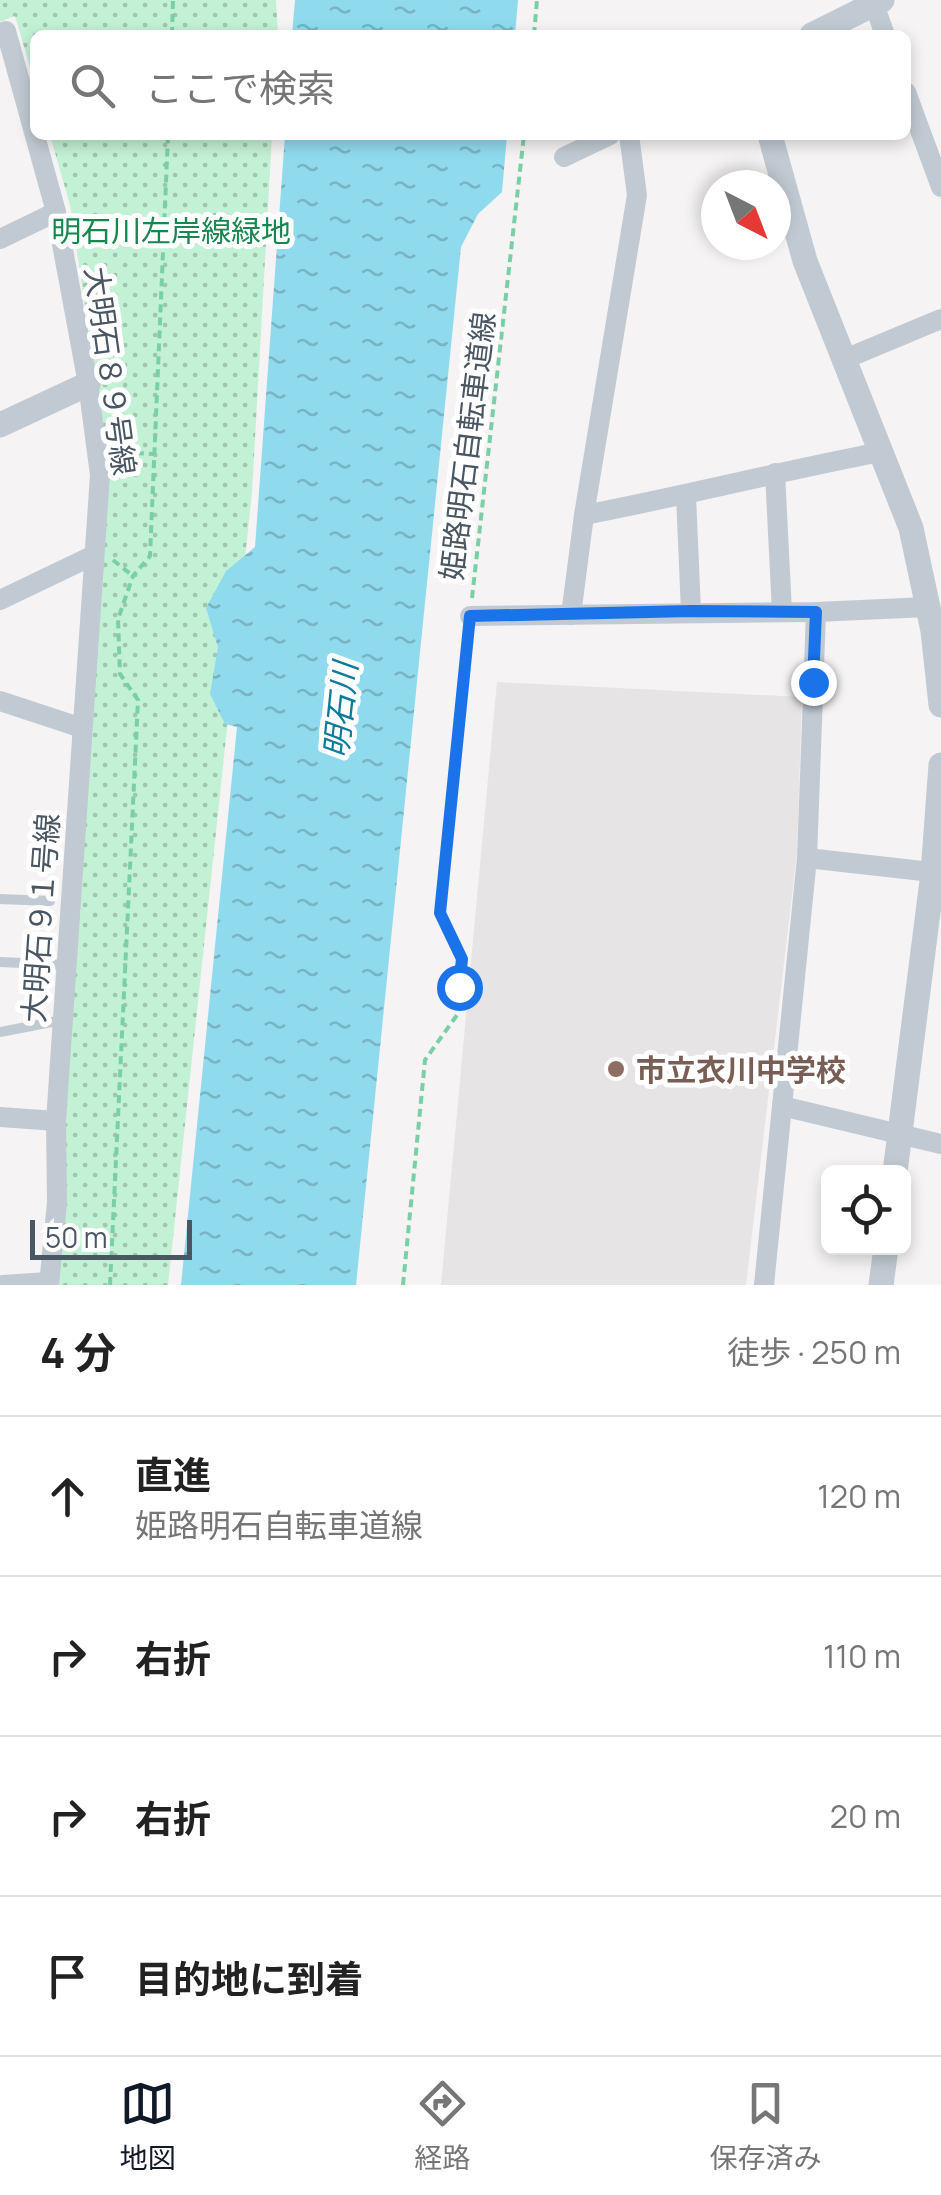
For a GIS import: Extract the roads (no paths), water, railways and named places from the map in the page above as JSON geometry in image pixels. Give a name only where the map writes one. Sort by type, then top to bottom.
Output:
[{"type":"street","points":[[822,30],[878,2],[884,30]]},
{"type":"street","name":"大明石８９号線","points":[[0,34],[6,31],[30,118]]},
{"type":"street","points":[[911,106],[941,187]]},
{"type":"street","name":"大明石８９号線","points":[[36,140],[56,212],[88,384],[100,475],[94,554]]},
{"type":"street","points":[[564,157],[600,140]]},
{"type":"street","points":[[571,615],[636,195],[630,140]]},
{"type":"street","points":[[771,140],[805,262],[911,528],[934,622],[941,706]]},
{"type":"street","points":[[0,239],[56,212]]},
{"type":"street","points":[[845,359],[941,320]]},
{"type":"street","points":[[0,425],[88,384]]},
{"type":"street","points":[[584,515],[881,452]]},
{"type":"street","points":[[775,473],[782,612]]},
{"type":"street","points":[[686,496],[691,611]]},
{"type":"street","points":[[0,600],[94,554]]},
{"type":"street","name":"大明石９１号線","points":[[49,1284],[57,1202],[56,1121],[94,554]]},
{"type":"street","points":[[470,616],[816,612],[934,622]]},
{"type":"street","points":[[764,1285],[807,858],[816,612]]},
{"type":"street","points":[[0,701],[82,728]]},
{"type":"street","points":[[897,1165],[937,873],[941,766]]},
{"type":"street","points":[[807,858],[937,873]]},
{"type":"street","points":[[782,1106],[941,1144]]},
{"type":"street","points":[[0,1118],[56,1121]]},
{"type":"street","points":[[881,1285],[885,1255]]},
{"type":"street","points":[[4,1285],[49,1284]]},
{"type":"lane","points":[[0,899],[50,901]]},
{"type":"lane","points":[[0,962],[66,965]]},
{"type":"lane","points":[[0,1032],[63,1020]]},
{"type":"water","points":[[295,0],[518,0],[515,30],[292,30]]},
{"type":"water","name":"明石川","points":[[285,140],[507,140],[502,192],[478,214],[461,247],[356,1285],[181,1285],[237,727],[225,724],[210,694],[218,647],[206,608],[226,571],[255,547]]},
{"type":"place","name":"市立衣川中学校","points":[[616,1069]]},
{"type":"park label","name":"明石川左岸線緑地","points":[[171,230]]}]
